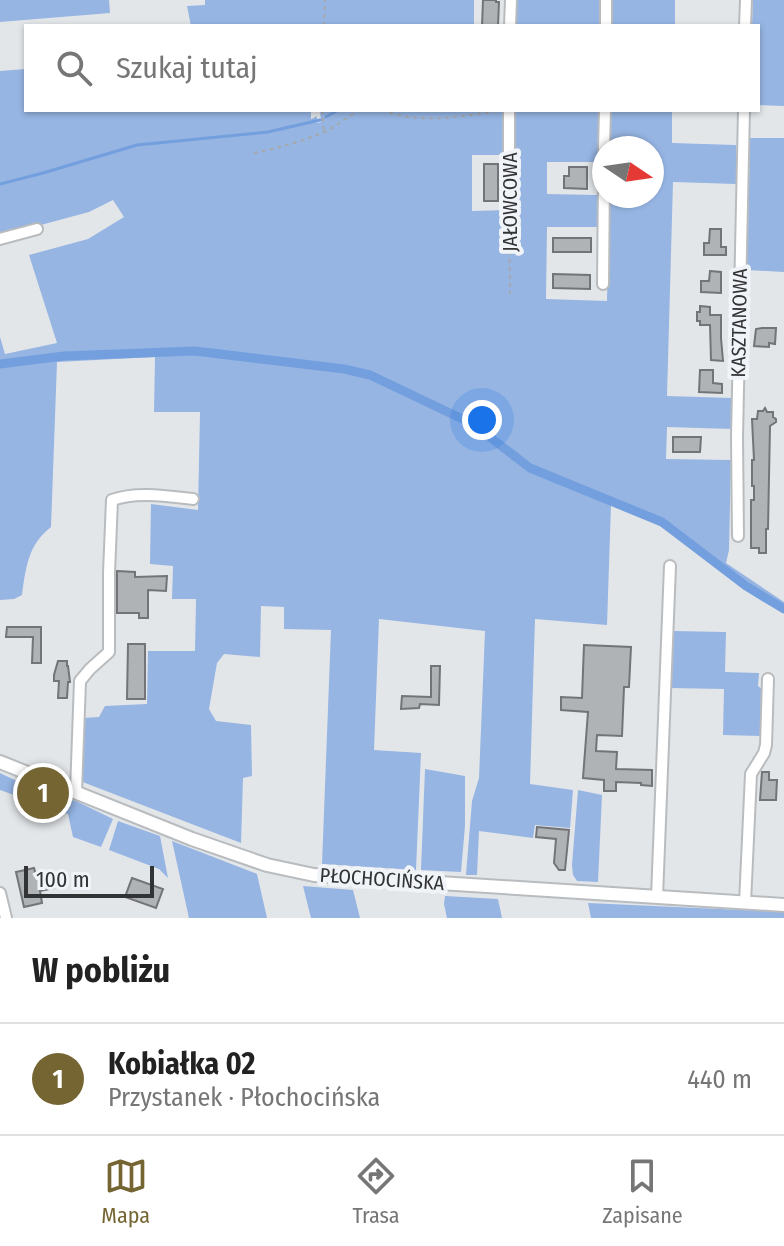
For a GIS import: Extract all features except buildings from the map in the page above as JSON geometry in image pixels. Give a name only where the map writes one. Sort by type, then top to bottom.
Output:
[{"type":"main road","name":"PŁOCHOCIŃSKA","points":[[0,762],[192,839],[267,865],[314,875],[784,905]]},
{"type":"street","points":[[510,24],[511,0]]},
{"type":"street","points":[[606,0],[606,24]]},
{"type":"street","points":[[745,24],[746,0]]},
{"type":"street","name":"JAŁOWCOWA","points":[[509,112],[509,202]]},
{"type":"street","points":[[604,136],[605,112]]},
{"type":"street","name":"KASZTANOWA","points":[[738,536],[737,421],[744,112]]},
{"type":"street","points":[[603,284],[604,208]]},
{"type":"street","points":[[0,239],[37,229]]},
{"type":"street","points":[[76,792],[80,681],[109,652],[112,500],[160,496],[193,499]]},
{"type":"street","points":[[657,897],[670,566]]},
{"type":"street","points":[[745,903],[751,774],[766,745],[768,679]]},
{"type":"street","points":[[0,894],[6,918]]},
{"type":"path","points":[[324,24],[325,0]]},
{"type":"path","points":[[322,112],[324,133]]},
{"type":"path","points":[[254,153],[324,133],[356,112]]},
{"type":"path","points":[[389,112],[407,117],[489,112]]},
{"type":"path","name":"JAŁOWCOWA","points":[[509,202],[510,294]]},
{"type":"shaded area","points":[[0,0],[109,0],[110,13],[0,22]]},
{"type":"shaded area","points":[[205,0],[474,0],[474,24],[191,24],[187,6],[205,5]]},
{"type":"shaded area","points":[[516,0],[601,0],[601,24],[516,24]]},
{"type":"shaded area","points":[[612,0],[675,0],[675,24],[612,24]]},
{"type":"shaded area","points":[[753,0],[784,0],[784,106],[760,105],[760,24],[752,24]]},
{"type":"shaded area","points":[[24,69],[24,112],[311,112],[311,119],[317,116],[317,123],[321,122],[320,112],[506,112],[506,155],[472,155],[472,211],[515,210],[515,112],[600,112],[600,136],[592,136],[592,162],[547,162],[547,194],[592,195],[592,208],[598,208],[598,227],[547,227],[546,299],[607,301],[609,208],[664,208],[664,136],[610,136],[611,112],[672,112],[672,143],[736,145],[736,184],[673,182],[667,396],[732,398],[732,429],[667,427],[666,459],[731,460],[726,563],[784,602],[784,612],[653,521],[611,505],[607,625],[535,619],[530,784],[573,790],[570,828],[535,825],[533,838],[479,831],[477,875],[466,875],[472,801],[479,778],[485,631],[379,619],[374,750],[421,753],[416,870],[322,864],[331,630],[284,629],[284,607],[261,606],[260,657],[224,654],[217,663],[209,709],[216,721],[251,725],[252,776],[243,778],[241,843],[80,781],[83,718],[99,717],[105,706],[147,704],[148,651],[195,651],[196,599],[172,599],[173,566],[150,564],[151,504],[198,510],[200,412],[154,412],[155,357],[57,362],[51,527],[33,549],[22,595],[0,600],[0,337],[5,354],[57,343],[29,255],[88,239],[124,217],[113,200],[89,212],[0,236],[0,71]]},
{"type":"shaded area","points":[[750,138],[784,138],[784,272],[747,270]]},
{"type":"shaded area","points":[[672,631],[726,632],[725,672],[759,673],[758,686],[763,690],[761,736],[723,735],[724,689],[670,688]]},
{"type":"shaded area","points":[[425,769],[465,776],[461,872],[421,870]]},
{"type":"shaded area","points":[[0,773],[40,794],[76,801],[113,819],[101,847],[73,837],[68,814],[0,790]]},
{"type":"shaded area","points":[[578,790],[602,795],[598,882],[577,881],[573,875]]},
{"type":"shaded area","points":[[118,821],[160,836],[168,878],[159,869],[109,850]]},
{"type":"shaded area","points":[[172,841],[257,874],[267,918],[189,918]]},
{"type":"shaded area","points":[[303,886],[353,890],[360,918],[311,918]]},
{"type":"shaded area","points":[[445,896],[498,899],[502,918],[447,918]]},
{"type":"shaded area","points":[[588,903],[784,912],[784,918],[591,918]]},
{"type":"waterway","points":[[326,117],[335,112]]},
{"type":"waterway","points":[[0,184],[137,145],[268,132],[320,120]]},
{"type":"waterway","points":[[0,364],[64,356],[195,351],[344,369],[370,375],[473,424],[530,468],[662,522],[746,586],[784,609]]},
{"type":"place","name":"Kobiałka 02","points":[[43,793]]}]
